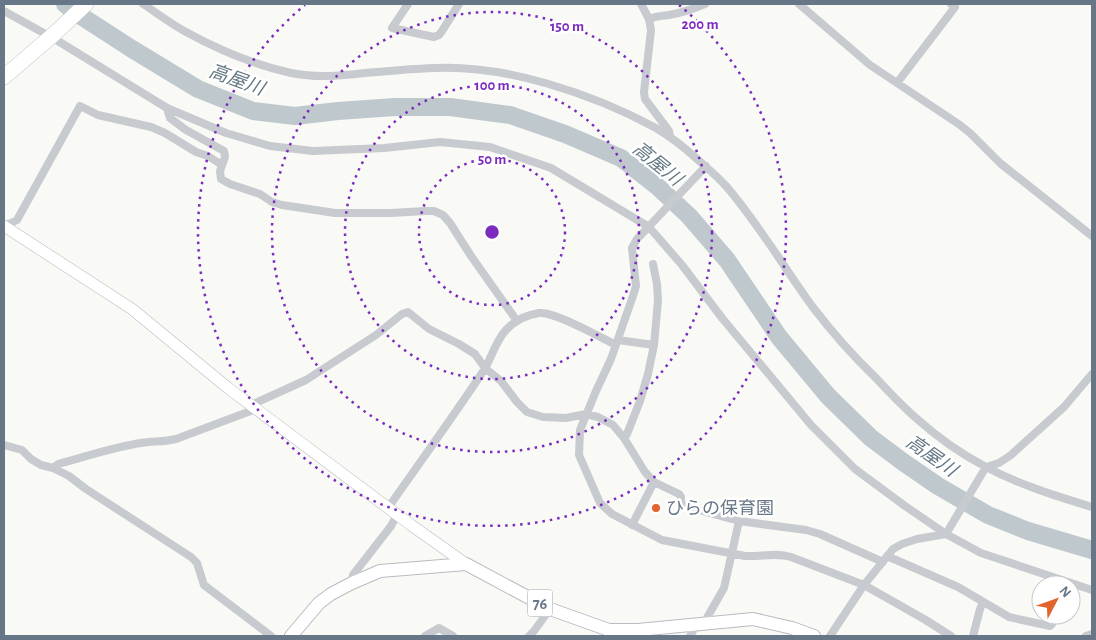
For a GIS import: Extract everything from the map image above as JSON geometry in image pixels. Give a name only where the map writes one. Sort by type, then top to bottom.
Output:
[{"type":"highway","points":[[4,77],[86,4]]},
{"type":"main road","points":[[292,636],[320,603],[331,594],[380,571],[466,564]]},
{"type":"main road","name":"76","points":[[466,564],[550,609],[608,633],[753,619],[792,628],[814,636]]},
{"type":"street","points":[[143,4],[184,31],[221,50],[253,62],[292,73],[316,77],[461,68],[526,78],[565,89],[628,114],[670,137],[724,183],[813,307],[857,359],[917,419],[985,468],[1058,497],[1092,507]]},
{"type":"street","points":[[408,4],[392,28],[434,37],[442,32],[459,4]]},
{"type":"street","points":[[641,4],[649,20],[651,30],[644,92],[645,99],[669,131],[670,137]]},
{"type":"street","points":[[649,20],[655,16],[691,10],[705,4]]},
{"type":"street","points":[[798,4],[870,65],[960,125],[1007,169],[1092,236]]},
{"type":"street","points":[[897,83],[955,7],[951,4]]},
{"type":"street","points":[[4,12],[52,36],[167,108],[226,133],[270,146],[313,151],[384,148],[440,142],[490,147],[551,168],[650,225],[722,318],[810,425],[855,470],[905,506],[982,553],[1044,575]]},
{"type":"street","points":[[4,225],[17,220],[80,106],[98,114],[151,127],[222,165]]},
{"type":"street","points":[[167,108],[170,118],[186,130],[224,151],[225,157],[220,171],[221,179],[260,194],[272,202],[335,213],[434,211],[443,215],[517,321]]},
{"type":"street","points":[[705,167],[637,238],[632,248],[636,286],[611,359],[580,430],[579,455],[600,503],[612,514],[662,540],[745,556],[781,554],[864,585],[924,618],[951,636]]},
{"type":"street","points":[[4,225],[132,309],[228,388],[466,564]]},
{"type":"street","points":[[624,438],[640,401],[654,345],[658,284],[653,264]]},
{"type":"street","points":[[53,468],[58,464],[119,448],[176,439],[254,407],[306,380],[376,334],[402,314],[408,312],[428,329],[475,354],[485,368],[501,381],[527,412],[543,417],[566,418],[586,414],[598,417],[613,425],[624,438],[645,472],[654,482],[679,494],[682,497],[684,506],[739,521],[806,530],[820,534],[958,587],[1009,617],[1031,622]]},
{"type":"street","points":[[352,583],[353,574],[391,526],[392,511],[485,368],[498,340],[517,321],[529,315],[541,313],[554,315],[617,342],[654,345]]},
{"type":"street","points":[[830,636],[864,585],[893,549],[917,538],[947,532],[985,468],[1011,456],[1064,407],[1092,374]]},
{"type":"street","points":[[4,445],[22,450],[41,465],[53,468],[69,476],[191,557],[197,563],[204,585],[271,636]]},
{"type":"street","points":[[632,525],[654,482]]},
{"type":"street","points":[[690,636],[724,588],[739,521]]},
{"type":"street","points":[[973,636],[983,602]]},
{"type":"street","points":[[529,636],[550,609]]},
{"type":"street","points":[[425,636],[439,628],[453,636]]},
{"type":"street","points":[[1086,636],[1092,634]]},
{"type":"waterway","name":"高屋川","points":[[65,4],[132,49],[198,89],[253,111],[295,116],[395,107],[450,107],[510,115],[565,134],[621,158],[658,187],[689,216],[727,260],[779,337],[828,396],[871,438],[938,486],[988,515],[1028,531],[1092,550]]},
{"type":"place","name":"ひらの保育園","points":[[656,508]]}]
